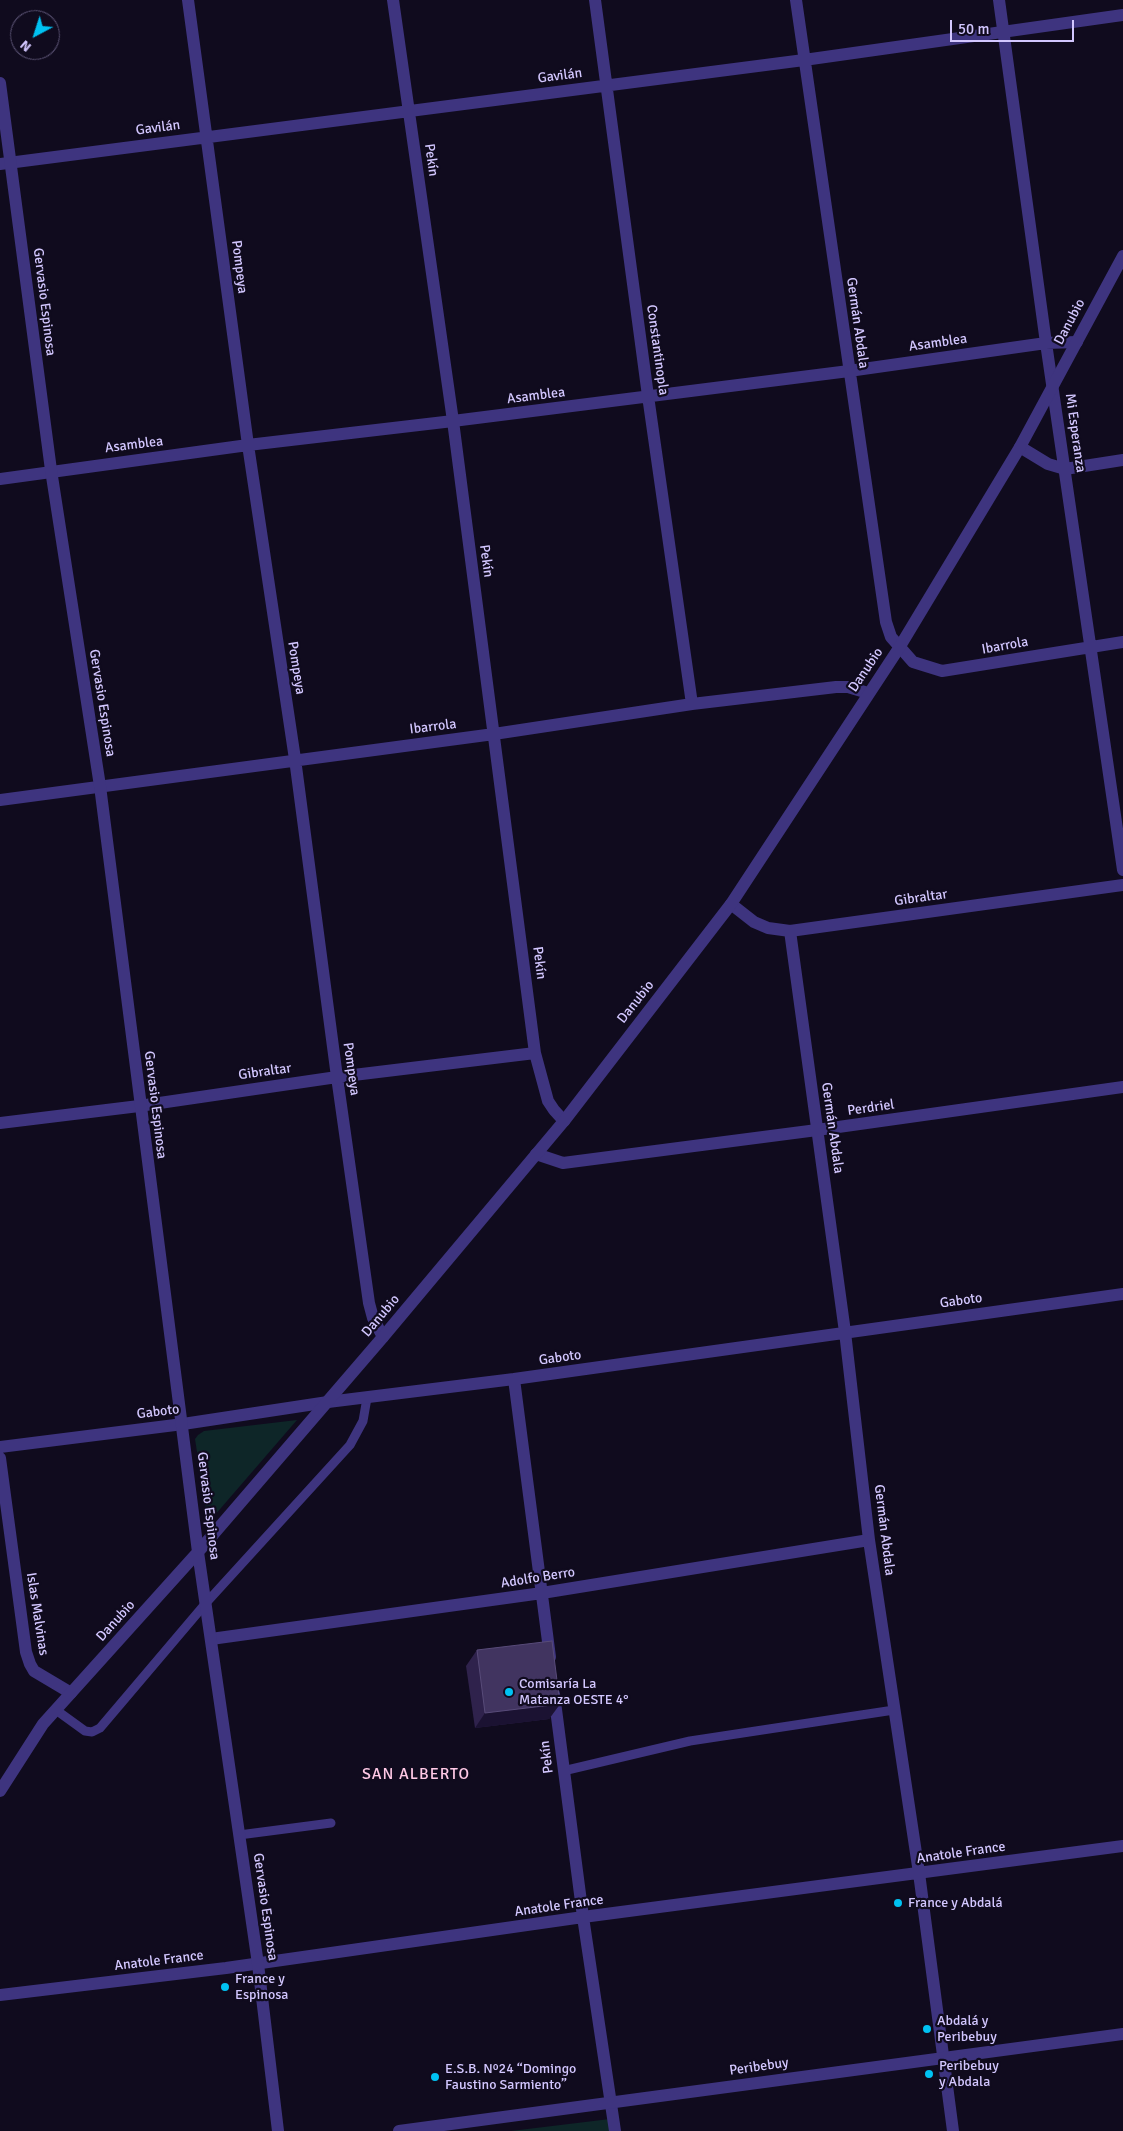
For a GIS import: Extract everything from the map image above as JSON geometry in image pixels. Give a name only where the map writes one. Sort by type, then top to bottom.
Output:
[{"type":"street","name":"Pompeya","points":[[188,0],[248,445],[295,759],[369,1303],[373,1318],[383,1337]]},
{"type":"street","name":"Pekín","points":[[393,0],[453,422],[535,1053],[548,1101],[564,1120]]},
{"type":"street","name":"Constantinopla","points":[[595,0],[648,396],[692,704]]},
{"type":"street","name":"Germán Abdala","points":[[796,0],[886,622],[891,637],[899,648]]},
{"type":"street","name":"Mi Esperanza","points":[[999,0],[1046,344],[1054,386],[1123,870]]},
{"type":"street","name":"Gavilán","points":[[5,164],[408,110],[804,60],[1123,14]]},
{"type":"street","name":"Gervasio Espinosa","points":[[0,83],[5,164],[100,786],[139,1106],[183,1424],[198,1552],[258,1964],[278,2131]]},
{"type":"street","name":"Danubio","points":[[71,1693],[198,1552],[383,1337],[564,1120],[731,904],[899,648],[1020,447],[1123,257]]},
{"type":"street","name":"Asamblea","points":[[0,479],[51,470],[453,422],[1046,344],[1077,342]]},
{"type":"street","points":[[1020,447],[1048,464],[1066,469],[1123,460]]},
{"type":"street","name":"Ibarrola","points":[[899,648],[913,662],[942,671],[1123,642]]},
{"type":"street","name":"Ibarrola","points":[[0,800],[295,759],[494,734],[692,704],[836,687],[848,687],[868,694]]},
{"type":"street","name":"Gibraltar","points":[[731,904],[761,925],[768,928],[790,931],[1123,885]]},
{"type":"street","name":"Germán Abdala","points":[[790,931],[845,1332],[869,1540],[919,1873],[953,2131]]},
{"type":"street","name":"Gibraltar","points":[[0,1122],[139,1106],[337,1077],[535,1053]]},
{"type":"street","name":"Perdriel","points":[[536,1154],[562,1163],[817,1130],[1123,1087]]},
{"type":"street","name":"Gaboto","points":[[0,1447],[183,1424],[328,1402],[514,1379],[1123,1294]]},
{"type":"street","name":"Pekín","points":[[514,1379],[563,1771],[615,2131]]},
{"type":"street","name":"Islas Malvinas","points":[[0,1458],[26,1652],[34,1671],[71,1693]]},
{"type":"street","name":"Adolfo Berro","points":[[211,1639],[542,1593],[869,1540]]},
{"type":"street","points":[[1,1785],[43,1724],[71,1693]]},
{"type":"street","name":"Anatole France","points":[[0,1995],[258,1964],[583,1918],[1123,1846]]},
{"type":"street","name":"Peribebuy","points":[[399,2131],[611,2101],[1123,2034]]},
{"type":"lane","points":[[56,1710],[85,1731],[92,1732],[100,1728],[206,1603],[350,1445],[363,1421],[367,1398]]},
{"type":"lane","points":[[563,1771],[690,1741],[894,1710]]},
{"type":"lane","points":[[239,1835],[331,1823]]},
{"type":"green space","points":[[297,1420],[208,1523],[195,1439],[198,1435],[204,1431]]},
{"type":"green space","points":[[610,2119],[611,2131],[511,2131]]},
{"type":"building","name":"Comisaría La Matanza OESTE 4°","points":[[552,1641],[560,1704],[485,1713],[477,1650]]},
{"type":"place","name":"Comisaría La Matanza OESTE 4°","points":[[509,1692]]},
{"type":"place","name":"France y Abdalá","points":[[898,1903]]},
{"type":"place","name":"France y Espinosa","points":[[225,1987]]},
{"type":"place","name":"Abdalá y Peribebuy","points":[[927,2029]]},
{"type":"place","name":"Peribebuy y Abdala","points":[[929,2074]]},
{"type":"place","name":"E.S.B. Nº24 “Domingo Faustino Sarmiento”","points":[[435,2077]]},
{"type":"district","name":"SAN ALBERTO","points":[[416,1775]]}]
